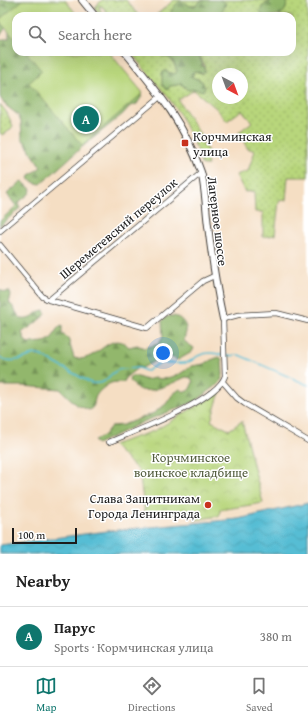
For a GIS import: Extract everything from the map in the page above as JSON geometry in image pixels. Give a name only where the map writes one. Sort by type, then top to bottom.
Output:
[{"type":"street","points":[[82,0],[92,12]]},
{"type":"street","name":"Лагерное шоссе","points":[[128,56],[161,96],[185,134],[201,173],[214,276],[223,319]]},
{"type":"street","points":[[0,231],[161,96]]},
{"type":"street","name":"Шереметевский переулок","points":[[49,300],[201,173]]},
{"type":"street","points":[[0,245],[43,297],[147,328],[203,282],[214,276]]},
{"type":"street","points":[[109,442],[195,404],[216,390],[223,382],[225,376],[223,319],[238,315],[276,313],[308,321]]},
{"type":"street","points":[[223,382],[237,398],[245,404],[308,440]]},
{"type":"green space","points":[[0,0],[34,0],[20,12],[12,12],[12,19],[0,36]]},
{"type":"green space","points":[[23,0],[65,0],[75,12],[12,12],[12,36],[0,22],[0,19]]},
{"type":"green space","points":[[102,0],[126,0],[136,12],[106,12],[104,8],[99,5],[101,12],[98,12],[95,9]]},
{"type":"green space","points":[[174,0],[202,0],[195,6],[172,10],[171,12],[160,12]]},
{"type":"green space","points":[[202,0],[219,0],[226,4],[222,12],[172,12],[174,7],[181,1],[190,6],[195,6]]},
{"type":"green space","points":[[219,0],[271,0],[265,4],[264,12],[221,12],[223,1]]},
{"type":"green space","points":[[271,0],[287,0],[287,6],[284,12],[260,12],[262,7]]},
{"type":"green space","points":[[287,0],[308,0],[308,177],[288,177],[286,200],[279,201],[275,235],[263,237],[263,212],[255,212],[254,191],[245,192],[236,175],[248,171],[255,151],[247,148],[239,132],[252,122],[242,110],[227,121],[216,108],[194,90],[178,100],[203,139],[201,141],[209,153],[205,156],[208,165],[201,164],[199,155],[202,154],[201,152],[198,152],[180,115],[168,97],[133,56],[166,56],[170,58],[177,71],[175,74],[164,71],[168,89],[170,86],[182,84],[185,88],[198,79],[192,77],[194,71],[202,73],[205,66],[200,56],[296,56],[296,12],[283,12]]},
{"type":"green space","points":[[9,32],[12,32],[12,56],[41,56],[139,93],[142,96],[137,104],[129,107],[123,114],[82,147],[41,184],[35,183],[29,179],[30,175],[41,167],[22,138],[21,122],[18,115],[4,104],[0,97],[0,41],[3,39],[9,39]]},
{"type":"green space","points":[[29,56],[112,56],[143,93],[82,145],[29,83],[42,71]]},
{"type":"green space","points":[[164,56],[199,56],[205,71],[202,73],[194,71],[192,77],[202,81],[205,88],[203,91],[196,89],[188,90],[182,84],[170,86],[167,90],[162,84],[162,73],[164,71],[175,74],[177,71],[173,61]]},
{"type":"green space","points":[[0,104],[7,113],[13,126],[3,135],[0,133]]},
{"type":"green space","points":[[22,181],[31,189],[30,193],[18,203],[20,208],[0,226],[0,221],[16,206],[7,194]]},
{"type":"green space","points":[[0,289],[5,292],[9,291],[11,295],[9,303],[13,306],[21,319],[29,319],[38,312],[44,310],[46,314],[22,333],[25,340],[29,344],[49,340],[58,328],[62,326],[62,334],[68,338],[74,358],[82,359],[90,356],[116,341],[122,342],[129,347],[137,345],[144,348],[159,344],[163,337],[162,321],[168,316],[179,318],[185,324],[186,330],[184,341],[194,348],[192,352],[178,360],[170,357],[158,359],[142,368],[135,370],[125,378],[124,382],[114,382],[109,384],[97,394],[94,406],[89,410],[77,405],[60,389],[0,386]]},
{"type":"green space","points":[[219,357],[222,359],[223,375],[220,383],[196,401],[143,422],[97,444],[94,441],[104,435],[111,426],[123,425],[154,413],[166,404],[173,394],[180,389],[187,391],[193,382],[191,378],[186,377],[156,389],[143,390],[138,389],[129,380],[131,376],[146,380],[154,378],[163,379],[178,375],[192,366],[204,364]]},
{"type":"green space","name":"Корчминское воинское кладбище","points":[[220,392],[211,421],[229,430],[242,421],[263,503],[220,510],[219,516],[195,520],[195,513],[145,514],[139,471],[112,445],[154,431]]},
{"type":"water","points":[[308,503],[308,554],[0,554],[0,545],[107,531],[238,519]]},
{"type":"waterway","points":[[0,357],[12,360],[26,358],[33,354],[42,356],[91,383],[101,383],[114,372],[119,370],[139,368],[148,371],[161,363],[186,363],[203,354],[211,353],[222,355]]},
{"type":"waterway","points":[[226,356],[239,355],[308,385]]},
{"type":"place","name":"Парус","points":[[86,119]]},
{"type":"place","name":"Корчминская улица","points":[[185,143]]},
{"type":"place","name":"Слава Защитникам Города Ленинграда","points":[[208,505]]}]
